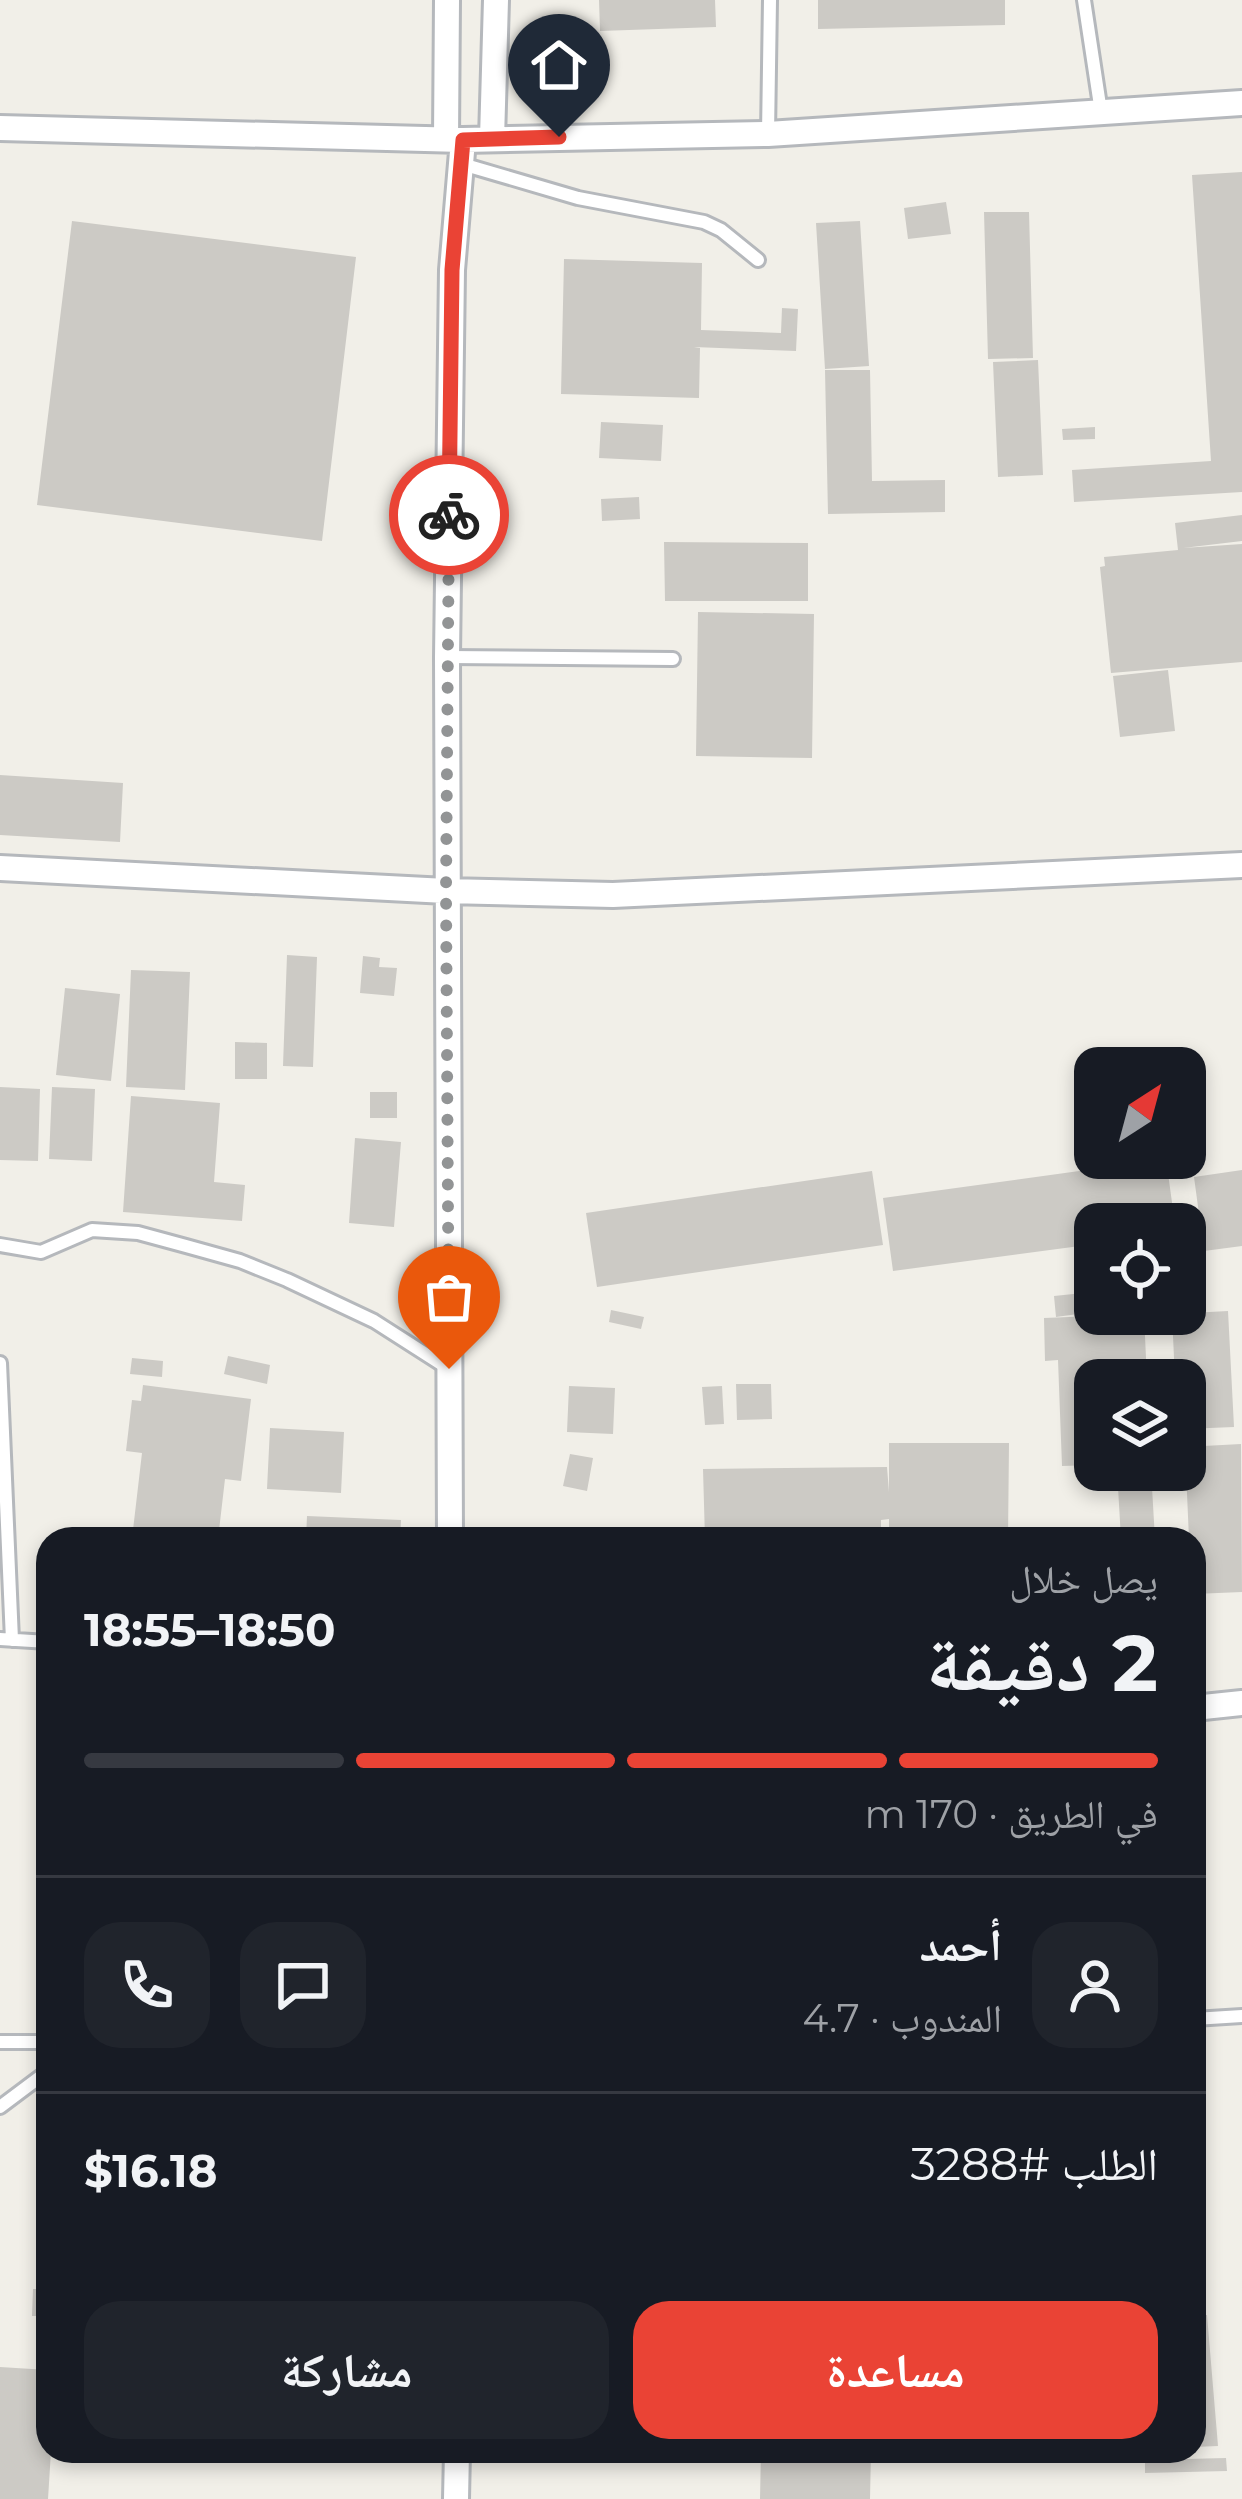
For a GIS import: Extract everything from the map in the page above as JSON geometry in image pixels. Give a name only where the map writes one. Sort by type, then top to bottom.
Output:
[{"type":"street","points":[[447,0],[457,148],[447,657],[450,1527]]},
{"type":"street","points":[[492,139],[496,0]]},
{"type":"street","points":[[0,128],[457,148],[492,139],[768,134],[1242,103]]},
{"type":"street","points":[[0,868],[613,895],[1242,866]]},
{"type":"street","points":[[1206,1707],[1242,1703]]},
{"type":"street","points":[[456,2499],[457,2463]]},
{"type":"lane","points":[[768,134],[770,0]]},
{"type":"lane","points":[[1084,0],[1101,113]]},
{"type":"lane","points":[[457,148],[578,198],[704,222],[758,260]]},
{"type":"lane","points":[[447,657],[673,659]]},
{"type":"lane","points":[[0,1245],[41,1252],[92,1230],[138,1233],[186,1246],[287,1280],[374,1321],[449,1369]]},
{"type":"lane","points":[[0,1363],[6,1640],[36,1641]]},
{"type":"lane","points":[[1206,2018],[1242,2016]]},
{"type":"lane","points":[[0,2042],[36,2042]]},
{"type":"lane","points":[[0,2107],[36,2080]]},
{"type":"building","points":[[599,0],[715,0],[716,27],[600,31]]},
{"type":"building","points":[[818,0],[1005,0],[1005,25],[818,29]]},
{"type":"building","points":[[1242,172],[1242,492],[1074,502],[1072,470],[1211,461],[1192,175]]},
{"type":"building","points":[[946,202],[951,234],[908,239],[904,208]]},
{"type":"building","points":[[984,212],[1029,212],[1033,358],[988,359]]},
{"type":"building","points":[[72,221],[356,257],[322,541],[37,505]]},
{"type":"building","points":[[860,221],[869,366],[825,369],[816,223]]},
{"type":"building","points":[[564,259],[702,263],[701,330],[781,333],[782,308],[798,309],[796,351],[694,347],[700,348],[699,398],[561,394]]},
{"type":"building","points":[[1038,360],[1043,475],[998,477],[993,362]]},
{"type":"building","points":[[825,370],[870,370],[872,481],[945,480],[945,512],[828,514]]},
{"type":"building","points":[[601,422],[663,425],[661,461],[599,458]]},
{"type":"building","points":[[1095,427],[1095,439],[1063,440],[1062,429]]},
{"type":"building","points":[[639,497],[640,519],[602,521],[601,499]]},
{"type":"building","points":[[1242,515],[1242,541],[1183,548],[1242,544],[1242,662],[1111,673],[1100,567],[1105,566],[1104,557],[1178,550],[1175,523]]},
{"type":"building","points":[[664,542],[808,543],[808,601],[665,601]]},
{"type":"building","points":[[698,612],[814,614],[812,758],[696,756]]},
{"type":"building","points":[[1168,670],[1175,731],[1120,737],[1113,676]]},
{"type":"building","points":[[0,775],[123,783],[120,842],[0,835]]},
{"type":"building","points":[[287,955],[317,957],[313,1067],[283,1066]]},
{"type":"building","points":[[363,956],[380,958],[379,967],[397,968],[394,996],[360,993]]},
{"type":"building","points":[[131,970],[190,972],[185,1090],[126,1087]]},
{"type":"building","points":[[65,988],[120,994],[111,1081],[56,1075]]},
{"type":"building","points":[[235,1042],[267,1043],[267,1079],[235,1079]]},
{"type":"building","points":[[0,1087],[40,1089],[38,1161],[0,1160]]},
{"type":"building","points":[[52,1087],[95,1089],[92,1161],[49,1159]]},
{"type":"building","points":[[370,1092],[397,1092],[397,1118],[370,1118]]},
{"type":"building","points":[[131,1096],[220,1103],[214,1182],[245,1185],[242,1221],[123,1212]]},
{"type":"building","points":[[355,1138],[401,1142],[394,1227],[349,1223]]},
{"type":"building","points":[[1242,1170],[1242,1246],[1206,1251],[1206,1203],[1198,1203],[1194,1179]]},
{"type":"building","points":[[872,1171],[883,1245],[597,1287],[586,1213]]},
{"type":"building","points":[[1074,1172],[1074,1179],[1169,1179],[1172,1203],[1074,1203],[1074,1247],[893,1271],[883,1198]]},
{"type":"building","points":[[1074,1294],[1074,1315],[1056,1317],[1054,1296]]},
{"type":"building","points":[[611,1310],[644,1317],[641,1329],[609,1322]]},
{"type":"building","points":[[1228,1311],[1234,1427],[1206,1428],[1206,1359],[1174,1359],[1173,1335],[1206,1335],[1206,1312]]},
{"type":"building","points":[[1074,1317],[1074,1335],[1145,1335],[1146,1359],[1074,1359],[1074,1466],[1062,1466],[1058,1360],[1045,1361],[1044,1318]]},
{"type":"building","points":[[228,1356],[270,1365],[267,1384],[224,1374]]},
{"type":"building","points":[[132,1358],[163,1361],[162,1377],[130,1374]]},
{"type":"building","points":[[736,1384],[771,1384],[772,1419],[737,1420]]},
{"type":"building","points":[[143,1385],[251,1399],[241,1481],[225,1479],[219,1527],[133,1527],[142,1453],[126,1451],[132,1400],[141,1401]]},
{"type":"building","points":[[569,1386],[615,1388],[613,1434],[567,1432]]},
{"type":"building","points":[[722,1386],[724,1424],[705,1425],[702,1387]]},
{"type":"building","points":[[270,1428],[344,1432],[341,1493],[267,1489]]},
{"type":"building","points":[[889,1443],[1009,1443],[1008,1527],[889,1527],[889,1519],[881,1520],[881,1527],[705,1527],[703,1469],[887,1467],[889,1492]]},
{"type":"building","points":[[1241,1444],[1242,1592],[1206,1594],[1206,1527],[1188,1527],[1187,1491],[1206,1491],[1206,1446]]},
{"type":"building","points":[[570,1454],[593,1458],[587,1491],[563,1486]]},
{"type":"building","points":[[1118,1491],[1152,1491],[1154,1527],[1120,1527]]},
{"type":"building","points":[[307,1516],[401,1520],[401,1527],[307,1527]]},
{"type":"building","points":[[33,2289],[36,2289],[36,2316],[32,2316]]},
{"type":"building","points":[[1207,2315],[1218,2446],[1206,2446]]},
{"type":"building","points":[[0,2367],[36,2369],[36,2463],[50,2463],[48,2499],[0,2499]]},
{"type":"building","points":[[1206,2458],[1226,2458],[1227,2471],[1145,2473],[1145,2463],[1206,2463]]},
{"type":"building","points":[[761,2463],[871,2463],[870,2499],[760,2499]]},
{"type":"way so far","points":[[449,515],[449,1369]]},
{"type":"route","points":[[449,515],[452,270],[463,140],[559,137]]}]
